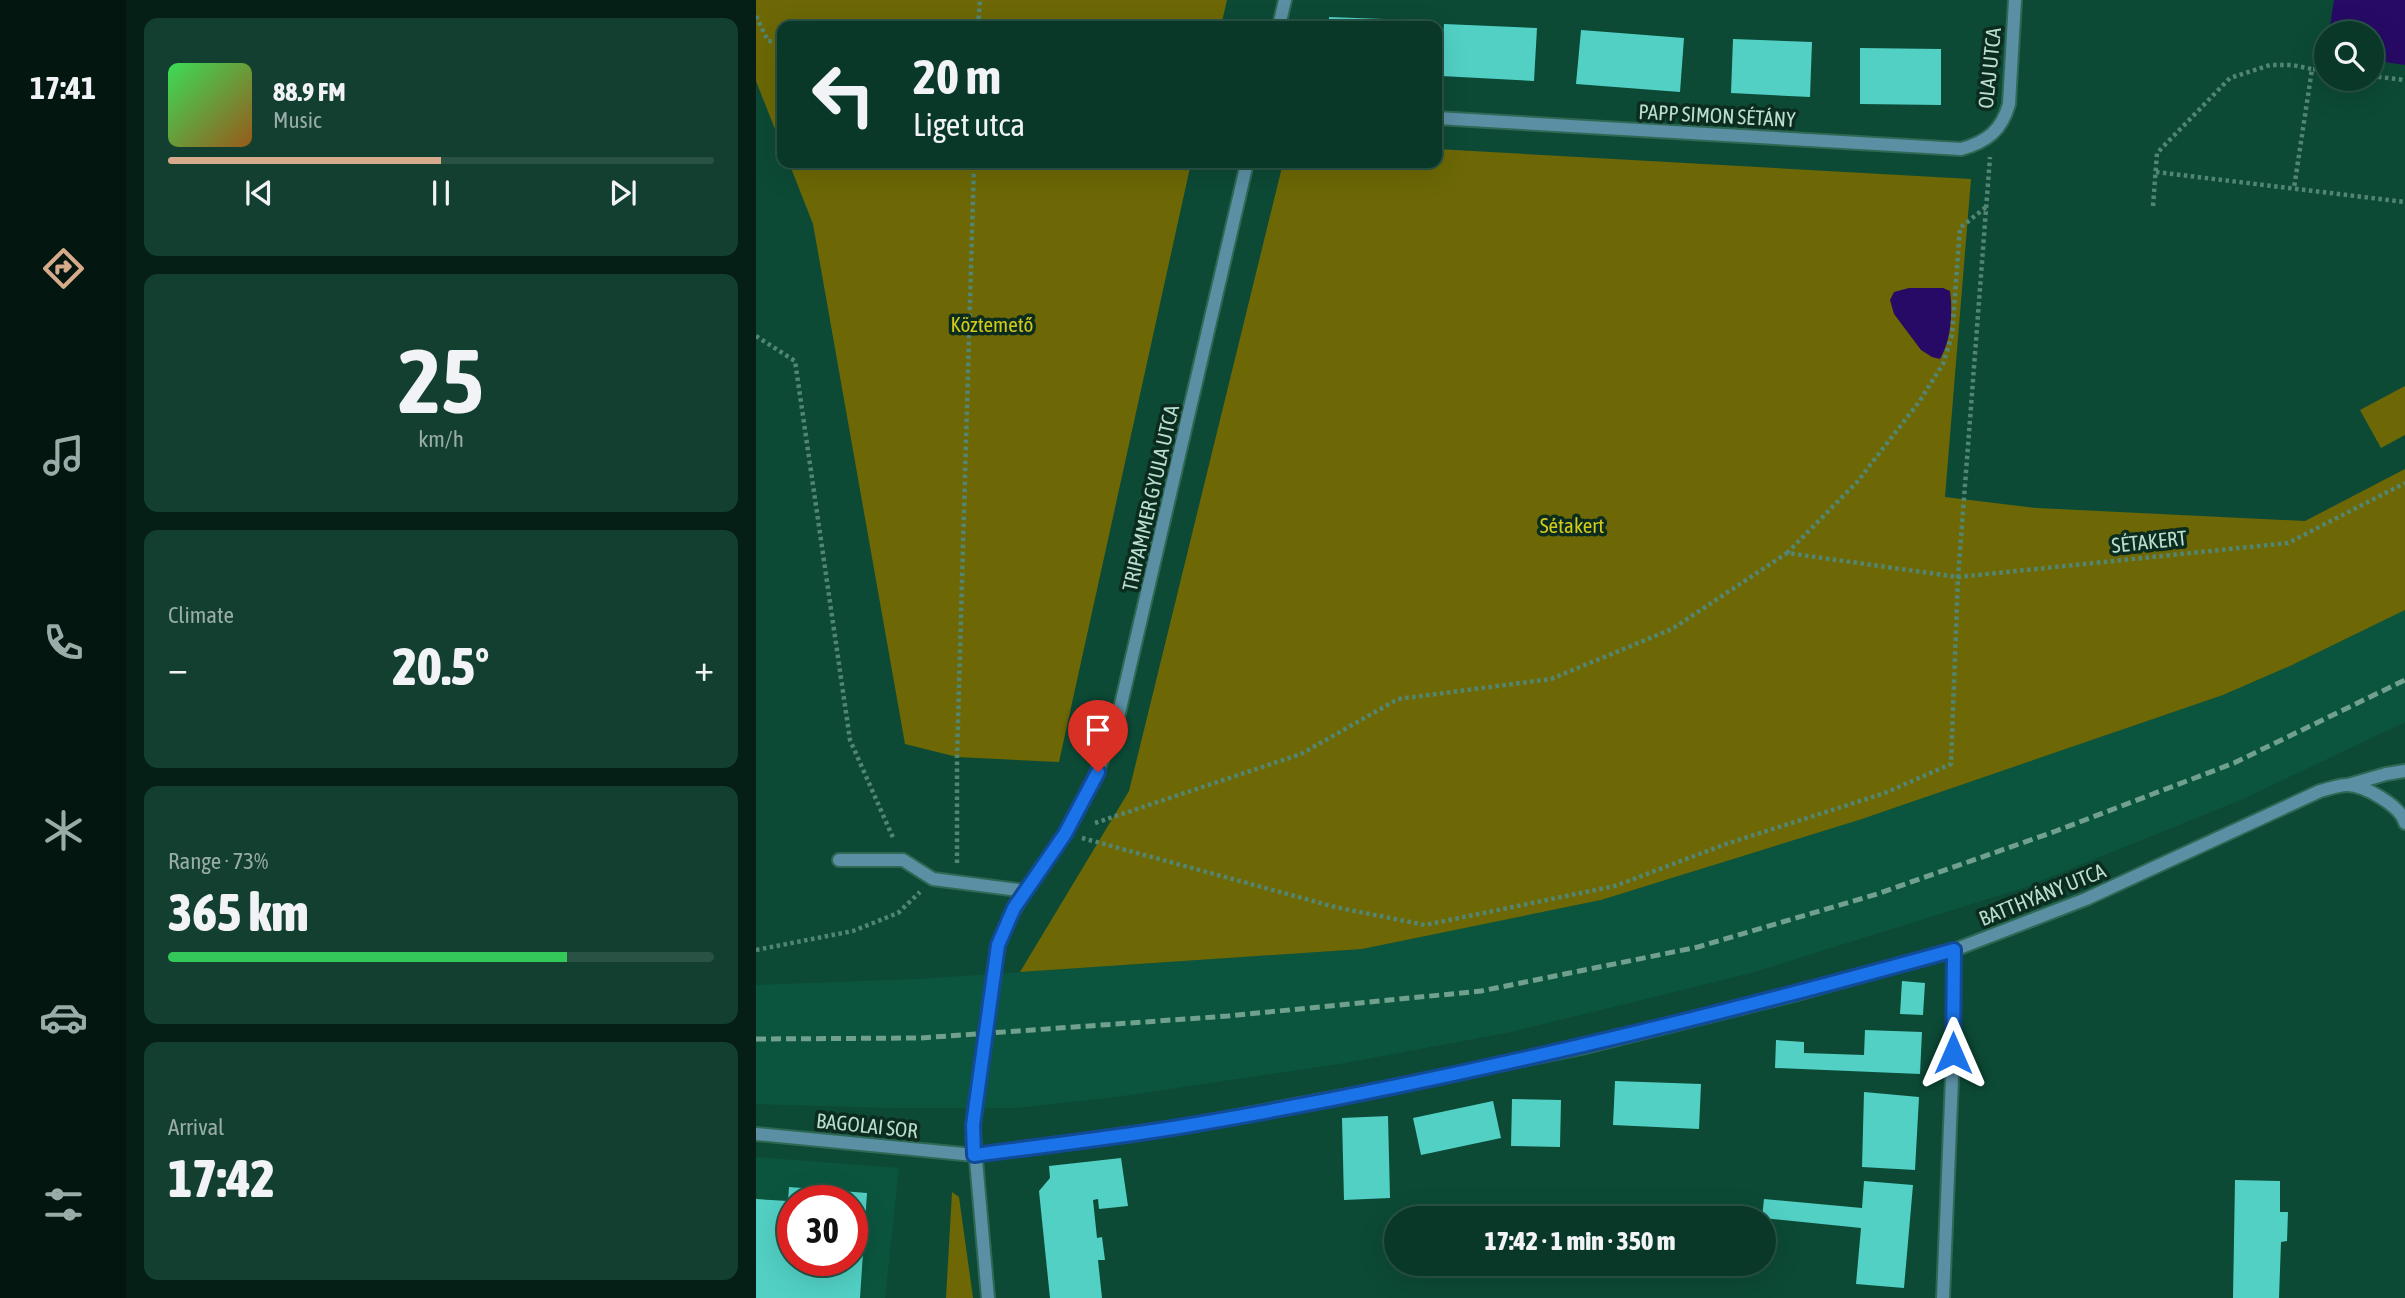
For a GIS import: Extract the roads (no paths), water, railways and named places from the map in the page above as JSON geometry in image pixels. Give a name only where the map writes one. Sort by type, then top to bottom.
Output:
[{"type":"street","points":[[1280,21],[1284,0]]},
{"type":"street","name":"OLAJ UTCA","points":[[1992,136],[2006,115],[2009,104],[2015,0]]},
{"type":"street","name":"PAPP SIMON SÉTÁNY","points":[[1442,118],[1961,149],[1992,136]]},
{"type":"street","name":"TRIPAMMER GYULA UTCA","points":[[988,1298],[973,1125],[998,945],[1014,908],[1065,834],[1105,757],[1119,713],[1246,168]]},
{"type":"street","name":"BATTHYÁNY UTCA","points":[[974,1155],[1178,1127],[1369,1091],[1568,1050],[1793,995],[1954,950],[2086,899],[2320,791],[2405,771]]},
{"type":"street","points":[[2348,785],[2373,793],[2390,803],[2404,818],[2405,823]]},
{"type":"street","points":[[839,860],[903,860],[933,879],[1026,891]]},
{"type":"street","points":[[1943,1298],[1953,1053],[1954,950]]},
{"type":"street","name":"BAGOLAI SOR","points":[[756,1134],[974,1155]]},
{"type":"railway","points":[[756,1039],[920,1038],[1228,1016],[1481,991],[1698,947],[1877,894],[2056,831],[2234,763],[2405,680]]},
{"type":"park label","name":"Köztemető","points":[[992,324]]},
{"type":"park label","name":"Sétakert","points":[[1572,525]]}]
